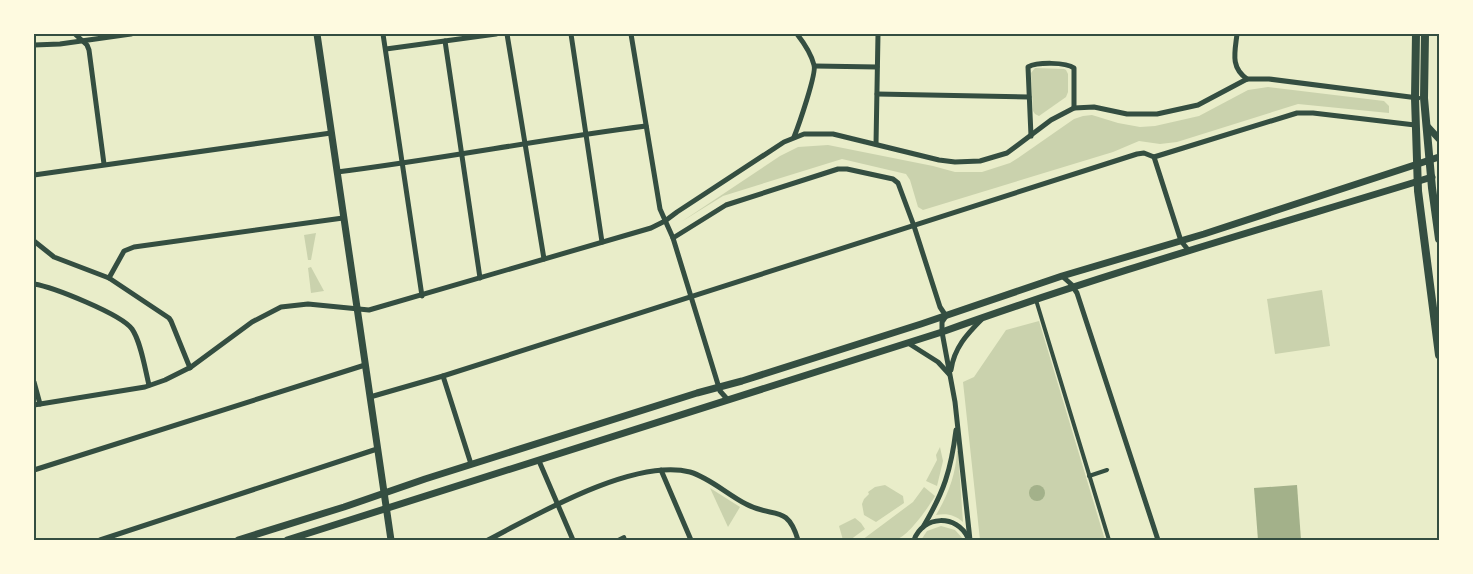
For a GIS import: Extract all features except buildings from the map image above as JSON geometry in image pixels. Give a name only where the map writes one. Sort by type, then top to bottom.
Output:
[{"type":"main road","points":[[317,34],[391,540]]},
{"type":"main road","points":[[1416,34],[1415,125],[1417,181],[1439,355]]},
{"type":"main road","points":[[1425,34],[1424,98],[1435,159],[1439,239]]},
{"type":"main road","points":[[1428,127],[1439,139]]},
{"type":"main road","points":[[238,540],[471,464],[946,316],[1062,276],[1181,242],[1435,159]]},
{"type":"main road","points":[[287,540],[908,343],[984,316],[1436,175]]},
{"type":"street","points":[[75,34],[87,45],[89,50],[104,164]]},
{"type":"street","points":[[34,45],[60,44],[131,34]]},
{"type":"street","points":[[383,34],[422,296]]},
{"type":"street","points":[[386,49],[496,34]]},
{"type":"street","points":[[507,34],[544,259]]},
{"type":"street","points":[[572,34],[602,242]]},
{"type":"street","points":[[632,34],[660,209],[673,238],[721,394],[729,400]]},
{"type":"street","points":[[793,137],[798,127],[815,66],[806,44],[797,34]]},
{"type":"street","points":[[876,144],[878,34]]},
{"type":"street","points":[[1237,34],[1234,61],[1238,70],[1247,79]]},
{"type":"street","points":[[445,40],[480,278]]},
{"type":"street","points":[[1031,136],[1028,67],[1034,64],[1072,66],[1074,68],[1074,108]]},
{"type":"street","points":[[815,66],[877,67]]},
{"type":"street","points":[[34,405],[149,385],[190,368],[252,322],[281,306],[308,304],[369,310],[651,228],[665,221],[793,137],[812,133],[833,134],[939,160],[964,162],[994,158],[1007,152],[1051,120],[1074,108],[1094,107],[1117,113],[1142,115],[1177,110],[1211,99],[1247,79],[1279,80],[1424,98]]},
{"type":"street","points":[[877,94],[1029,96]]},
{"type":"street","points":[[370,397],[443,376],[1137,154],[1144,153],[1154,157],[1297,113],[1312,113],[1415,125]]},
{"type":"street","points":[[337,172],[402,164],[646,126]]},
{"type":"street","points":[[34,175],[331,133]]},
{"type":"street","points":[[1154,157],[1181,242],[1189,252]]},
{"type":"street","points":[[673,238],[726,205],[841,168],[896,180],[900,186],[914,226],[940,307],[946,316],[942,322],[942,332],[957,419],[970,540]]},
{"type":"street","points":[[109,278],[124,251],[134,246],[344,218]]},
{"type":"street","points":[[34,241],[54,257],[109,278],[170,319],[190,368]]},
{"type":"street","points":[[1062,276],[1074,288],[1158,540]]},
{"type":"street","points":[[34,284],[88,303],[130,326],[136,335],[149,385]]},
{"type":"street","points":[[1036,300],[1109,540]]},
{"type":"street","points":[[950,376],[953,360],[962,341],[984,316]]},
{"type":"street","points":[[908,343],[938,362],[950,376]]},
{"type":"street","points":[[34,470],[365,365]]},
{"type":"street","points":[[443,376],[471,464]]},
{"type":"street","points":[[34,382],[40,404]]},
{"type":"street","points":[[910,540],[915,538],[923,527],[939,499],[949,474],[957,419]]},
{"type":"street","points":[[100,540],[377,449]]},
{"type":"street","points":[[539,461],[573,540]]},
{"type":"street","points":[[661,470],[691,540]]},
{"type":"street","points":[[488,540],[557,504],[602,485],[661,470],[696,474],[750,506],[783,516],[795,529],[798,540]]},
{"type":"street","points":[[1089,476],[1107,470]]},
{"type":"street","points":[[923,527],[932,522],[950,521],[966,532],[970,540]]},
{"type":"street","points":[[618,540],[624,537],[625,540]]},
{"type":"shaded area","points":[[1035,68],[1064,69],[1068,74],[1068,92],[1066,97],[1039,116],[1033,111],[1031,73]]},
{"type":"shaded area","points":[[1268,87],[1384,101],[1389,106],[1389,113],[1298,104],[1177,142],[1160,144],[1139,141],[1113,152],[923,210],[918,207],[910,180],[906,174],[842,159],[723,196],[681,222],[780,156],[798,147],[828,145],[955,172],[982,172],[1010,163],[1074,119],[1083,116],[1092,115],[1140,127],[1155,126],[1199,116],[1248,90]]},
{"type":"shaded area","points":[[316,233],[311,260],[308,260],[304,235]]},
{"type":"shaded area","points":[[311,267],[324,291],[311,293],[308,268]]},
{"type":"shaded area","points":[[1322,290],[1330,346],[1275,354],[1267,299]]},
{"type":"shaded area","points":[[1039,321],[1105,540],[980,540],[963,382],[974,377],[1006,330]]},
{"type":"shaded area","points":[[940,447],[943,461],[937,486],[926,481],[937,460],[936,455]]},
{"type":"shaded area","points":[[957,451],[963,522],[951,515],[936,515],[951,484]]},
{"type":"shaded area","points":[[885,485],[903,496],[904,503],[876,522],[864,515],[862,504],[869,494],[868,492],[875,487]]},
{"type":"shaded area","points":[[1034,485],[1040,485],[1045,490],[1043,499],[1034,501],[1029,496],[1029,490]]},
{"type":"shaded area","points":[[1297,485],[1301,540],[1258,540],[1254,488]]},
{"type":"shaded area","points":[[924,487],[935,496],[906,534],[891,541],[862,540],[913,502]]},
{"type":"shaded area","points":[[710,488],[740,507],[728,527]]},
{"type":"shaded area","points":[[855,518],[865,529],[850,540],[843,540],[839,526]]},
{"type":"shaded area","points":[[941,526],[955,530],[964,540],[921,540],[927,531]]}]
